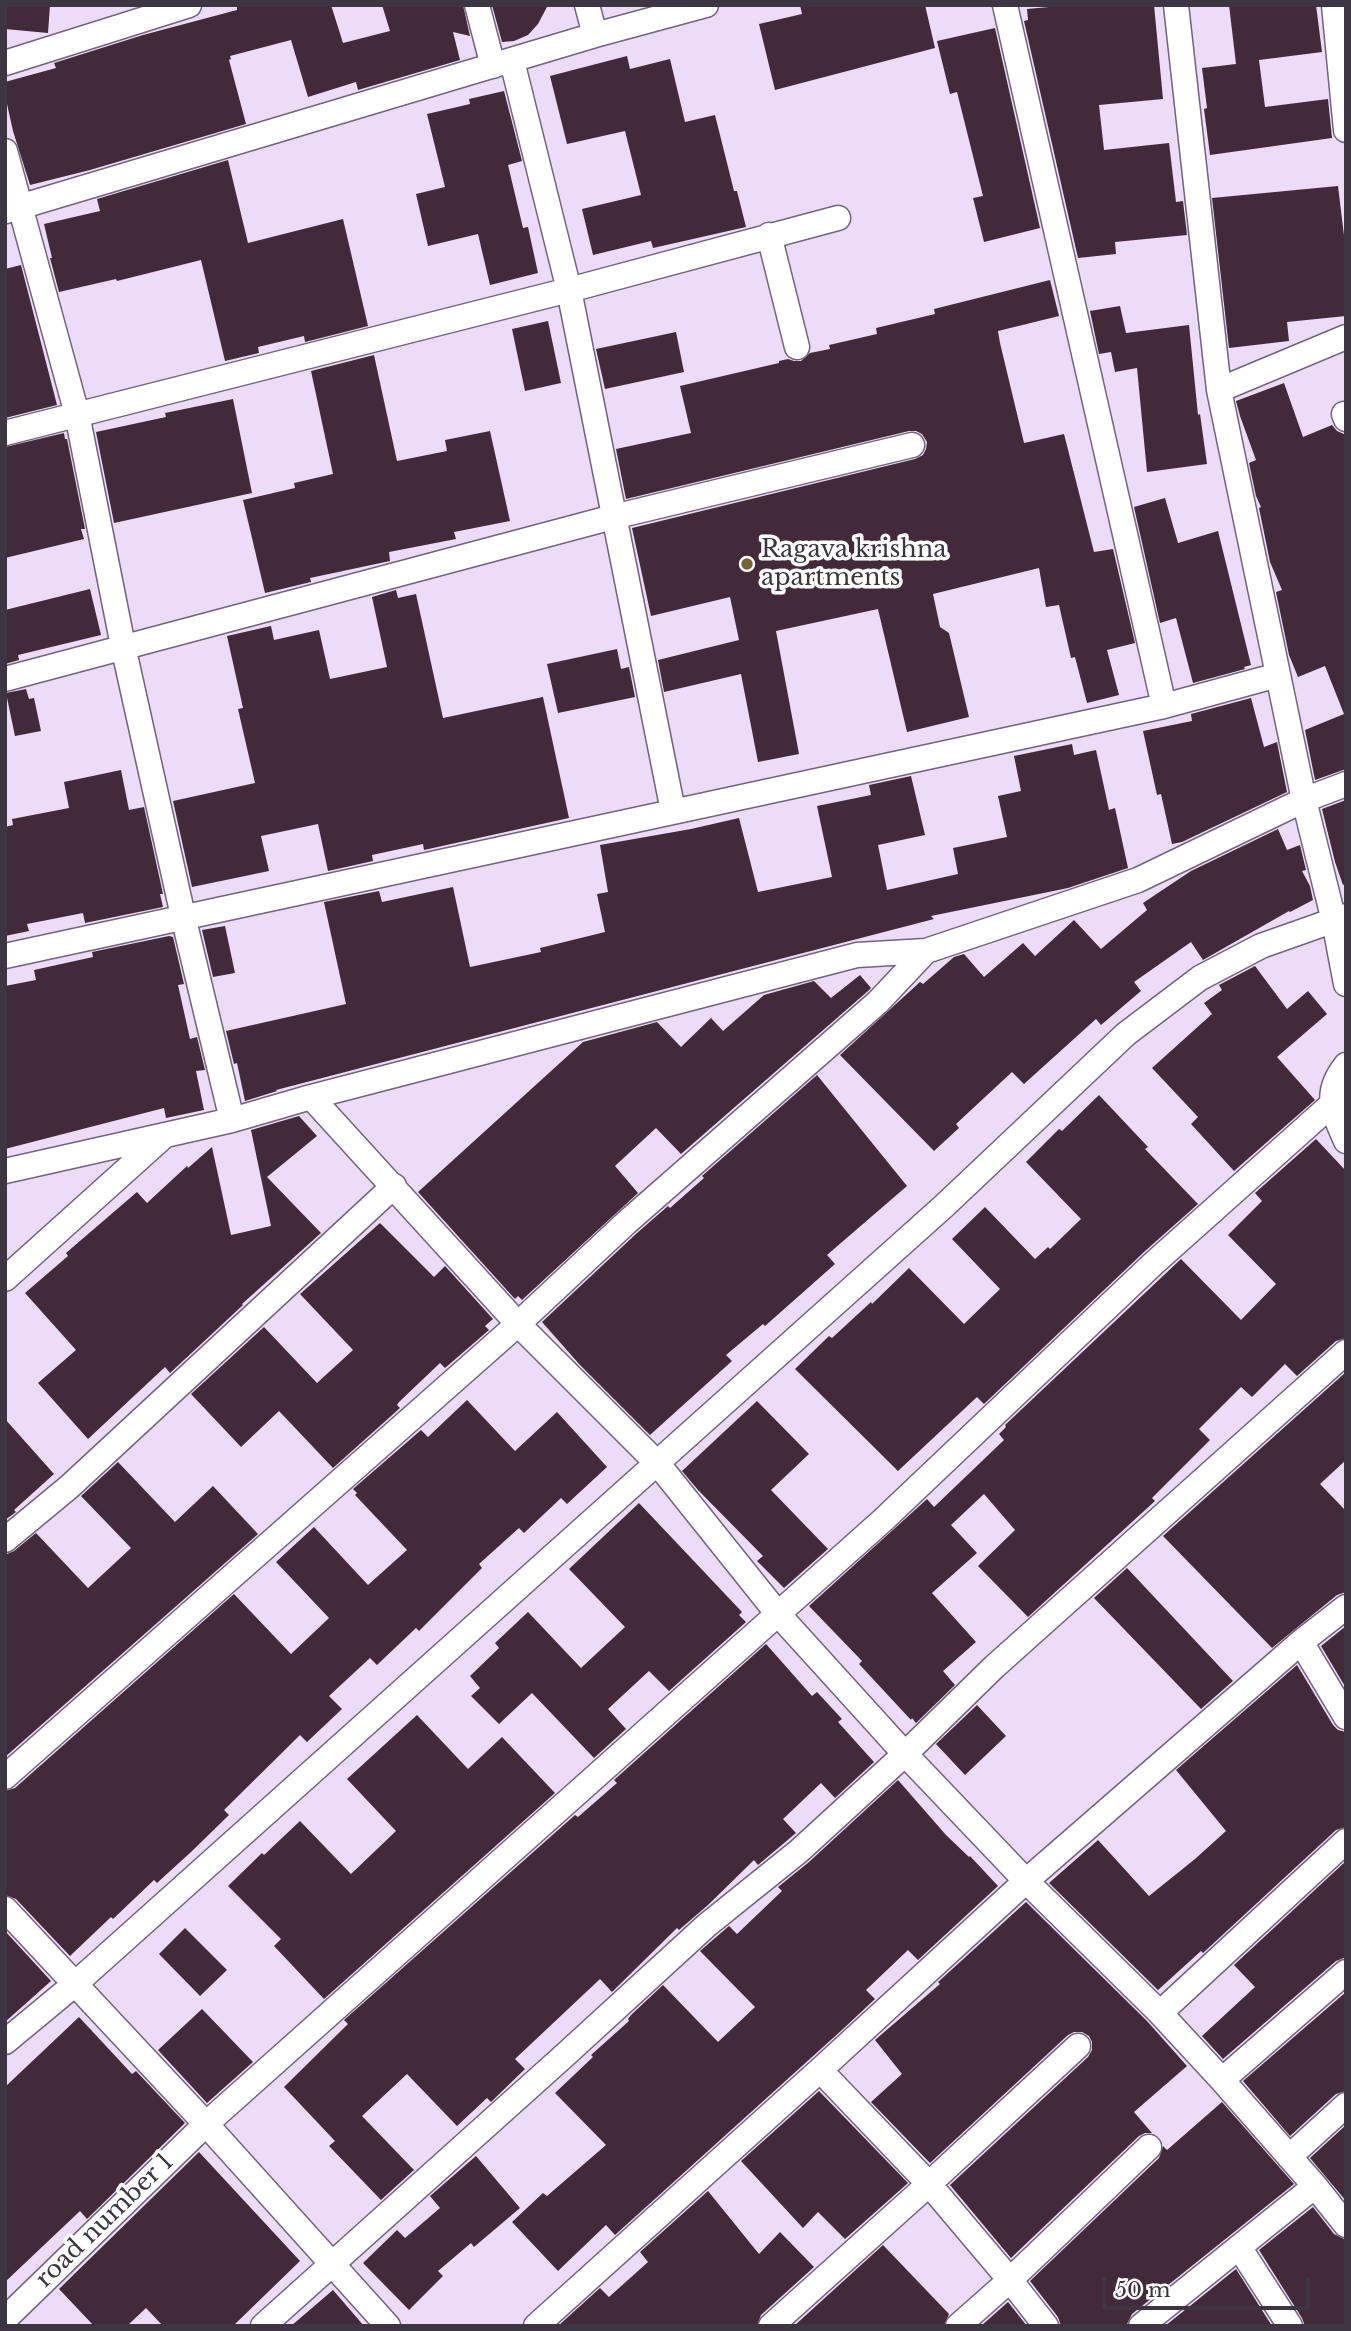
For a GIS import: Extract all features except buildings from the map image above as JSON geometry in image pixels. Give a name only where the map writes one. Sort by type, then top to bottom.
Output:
[{"type":"street","points":[[5,63],[189,5]]},
{"type":"street","points":[[477,5],[503,64],[569,290],[673,811]]},
{"type":"street","points":[[587,5],[595,35]]},
{"type":"street","points":[[13,209],[595,35],[706,5]]},
{"type":"street","points":[[1005,5],[1164,706]]},
{"type":"street","points":[[1176,5],[1219,390],[1304,800],[1340,919],[1346,984]]},
{"type":"street","points":[[1334,5],[1346,130]]},
{"type":"street","points":[[5,151],[13,209],[77,414],[123,646],[183,916],[232,1119]]},
{"type":"street","points":[[5,433],[569,290],[838,218]]},
{"type":"street","points":[[769,235],[797,347]]},
{"type":"street","points":[[1219,390],[1346,337]]},
{"type":"street","points":[[5,679],[613,517],[912,445]]},
{"type":"street","points":[[5,956],[1164,706],[1278,675]]},
{"type":"street","points":[[5,1171],[232,1119],[857,955],[926,951],[1138,880],[1304,800],[1346,784]]},
{"type":"street","points":[[5,2042],[75,1984],[944,1206],[1126,1034],[1200,978],[1261,946],[1340,919]]},
{"type":"street","points":[[5,1777],[518,1324],[628,1222],[877,1002],[926,951]]},
{"type":"street","points":[[1346,1065],[1336,1081],[1331,1105],[1346,1141]]},
{"type":"street","points":[[311,1097],[518,1324],[657,1464],[778,1614],[905,1754],[1026,1881],[1160,2013],[1222,2080],[1346,2225]]},
{"type":"street","name":"road number 1","points":[[5,2319],[206,2124],[892,1512],[1154,1263],[1331,1105]]},
{"type":"street","points":[[5,1279],[164,1136]]},
{"type":"street","points":[[5,1539],[69,1488],[394,1186]]},
{"type":"street","points":[[263,2326],[707,1925],[799,1851],[905,1754],[994,1667],[1346,1352]]},
{"type":"street","points":[[536,2326],[1026,1881],[1301,1642],[1346,1607]]},
{"type":"street","points":[[1301,1642],[1346,1717]]},
{"type":"street","points":[[1160,2013],[1346,1841]]},
{"type":"street","points":[[5,1909],[206,2124],[388,2326]]},
{"type":"street","points":[[1222,2080],[1346,1972]]},
{"type":"street","points":[[771,2326],[929,2185],[1078,2046]]},
{"type":"street","points":[[820,2070],[929,2185],[1046,2326]]},
{"type":"street","points":[[1289,2157],[1346,2105]]},
{"type":"street","points":[[958,2326],[1149,2147]]},
{"type":"street","points":[[1141,2326],[1315,2186]]},
{"type":"street","points":[[1239,2247],[1290,2326]]},
{"type":"place","name":"Ragava krishna apartments","points":[[747,564]]}]
